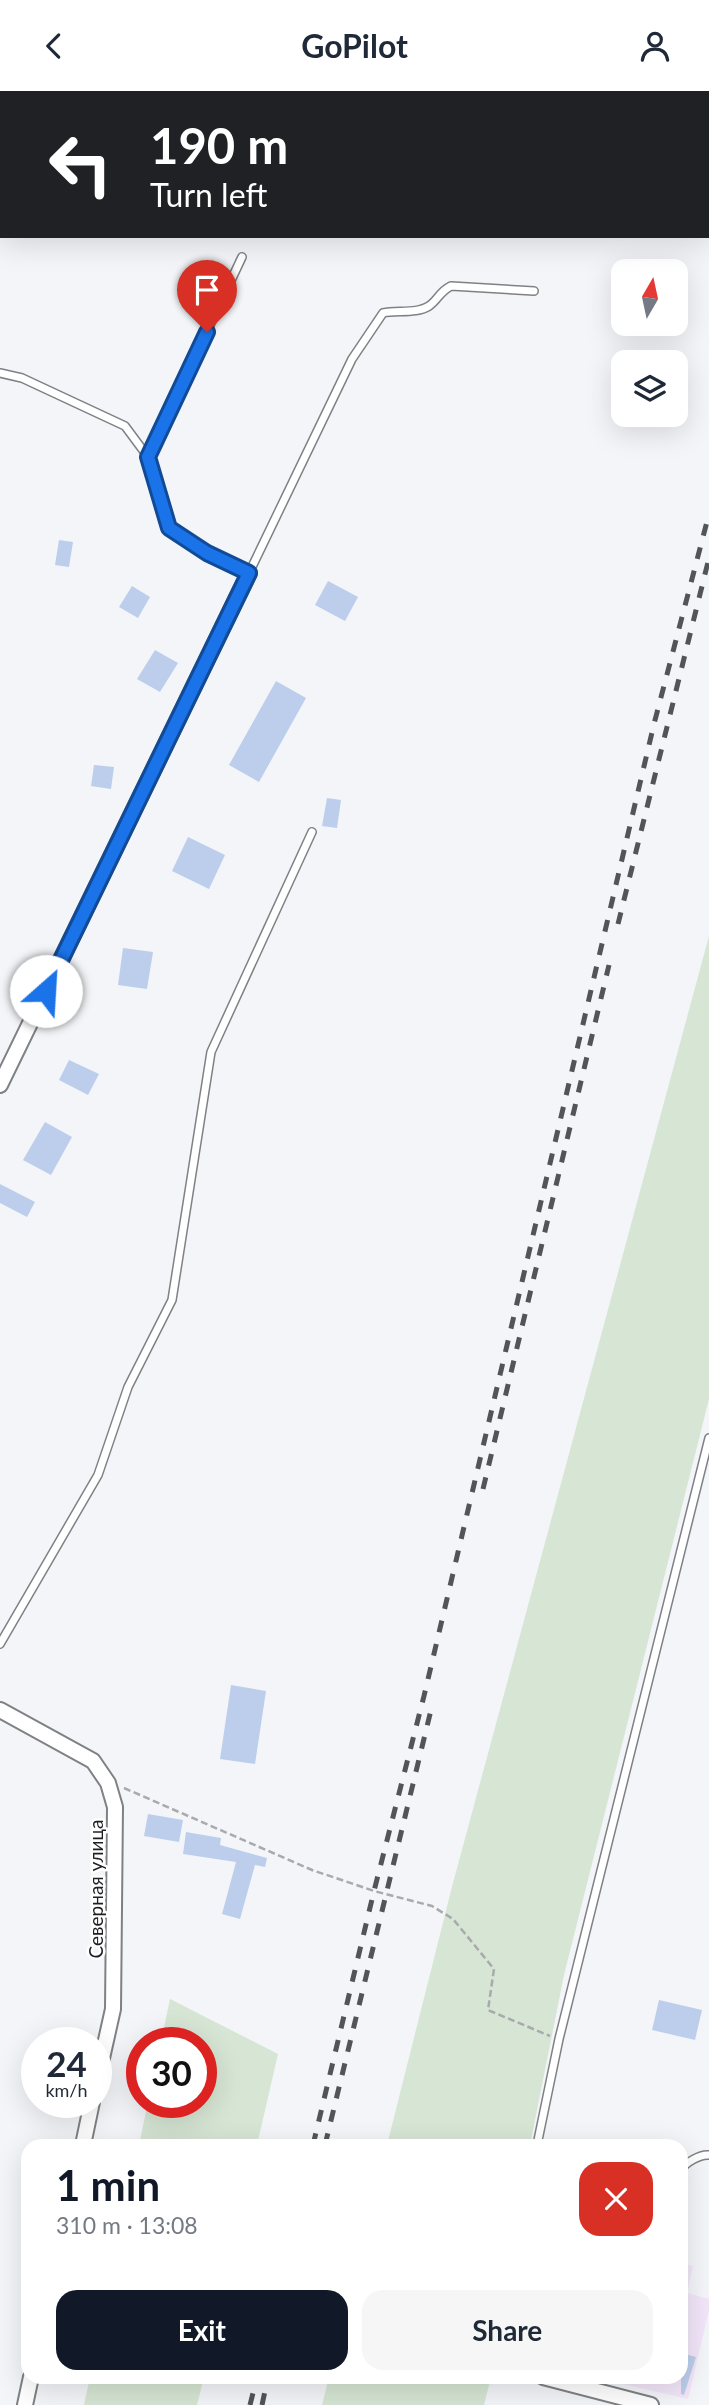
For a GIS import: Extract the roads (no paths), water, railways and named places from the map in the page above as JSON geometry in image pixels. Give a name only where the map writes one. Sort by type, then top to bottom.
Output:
[{"type":"street","points":[[0,1085],[249,573]]},
{"type":"street","name":"Северная улица","points":[[0,1710],[93,1761],[108,1783],[115,1807],[113,2009],[109,2027]]},
{"type":"street","points":[[84,2139],[89,2118]]},
{"type":"street","points":[[25,2405],[30,2384]]},
{"type":"street","points":[[565,2384],[620,2401],[652,2405]]},
{"type":"lane","points":[[148,457],[242,257]]},
{"type":"lane","points":[[0,373],[22,378],[125,426],[148,457],[169,528],[207,553],[249,573],[352,359],[383,313],[420,310],[432,304],[441,291],[450,286],[534,291]]},
{"type":"lane","points":[[0,1644],[98,1475],[128,1387],[172,1300],[211,1052],[312,832]]},
{"type":"lane","points":[[538,2139],[559,2039],[709,1439]]},
{"type":"lane","points":[[688,2163],[704,2154],[709,2155]]},
{"type":"railway","points":[[314,2139],[424,1696],[654,724],[709,514]]},
{"type":"railway","points":[[618,924],[709,558]]},
{"type":"railway","points":[[483,1489],[609,965]]},
{"type":"railway","points":[[326,2139],[431,1710]]},
{"type":"railway","points":[[250,2405],[255,2384]]},
{"type":"railway","points":[[262,2405],[266,2384]]}]
